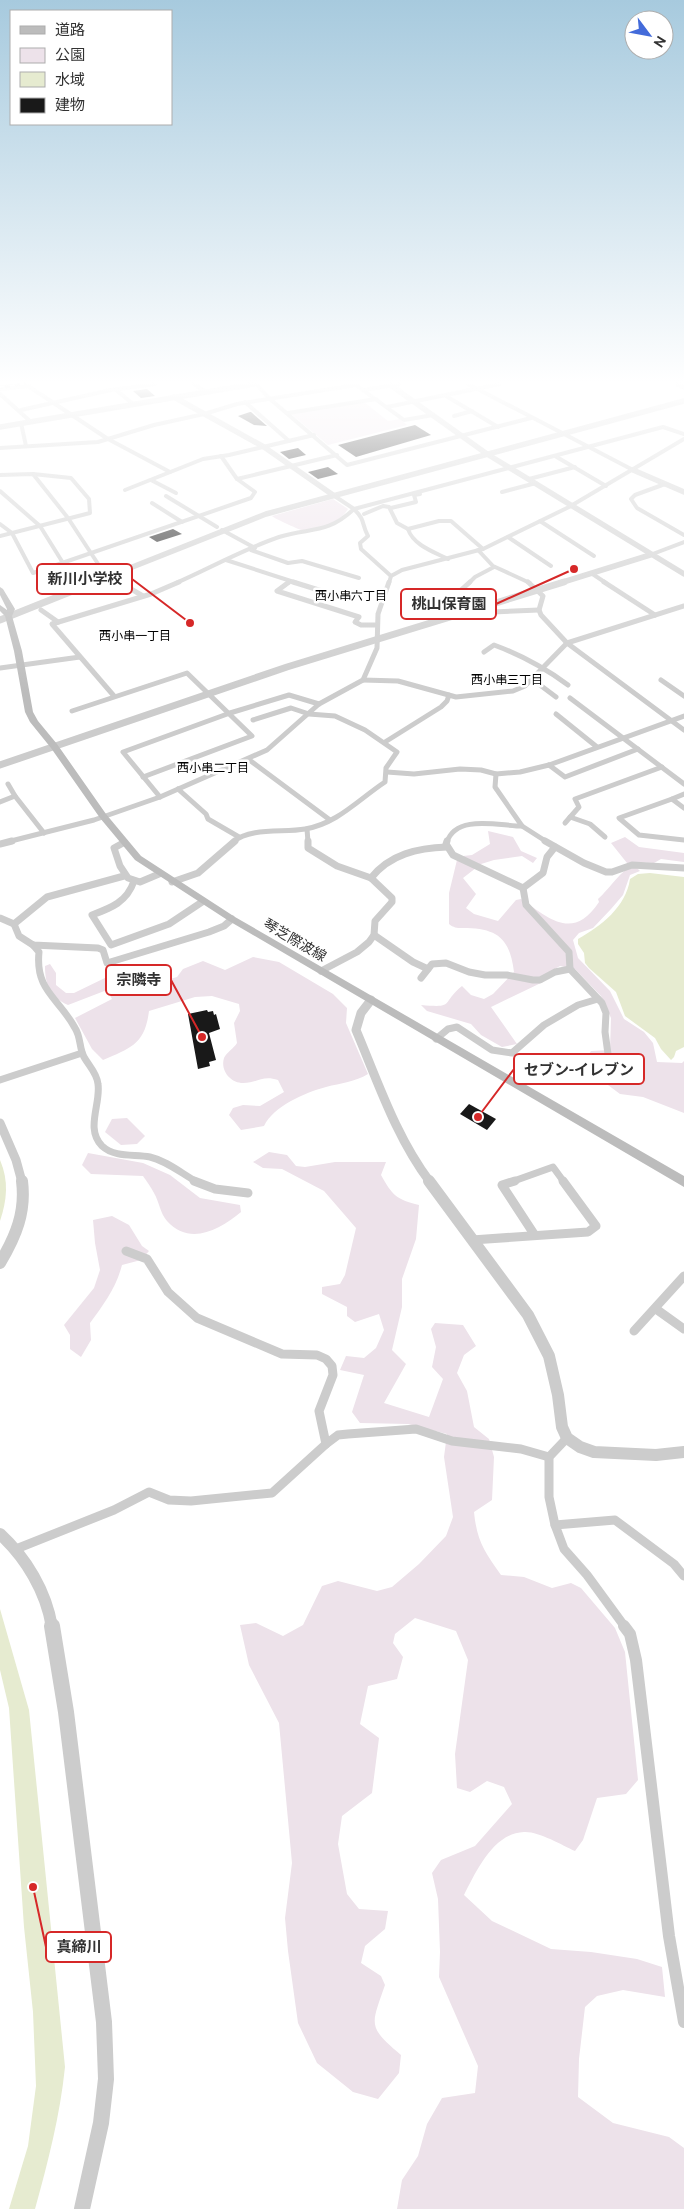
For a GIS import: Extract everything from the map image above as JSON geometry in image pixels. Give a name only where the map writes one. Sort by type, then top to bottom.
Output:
[{"type":"main road","name":"琴芝際波線","points":[[0,589],[4,613],[21,665],[29,712],[34,722],[54,746],[123,843],[138,858],[232,920],[684,1182]]},
{"type":"street","points":[[43,487],[68,518],[107,575],[143,596]]},
{"type":"street","points":[[0,536],[90,513],[90,499],[79,487]]},
{"type":"street","points":[[125,490],[133,487]]},
{"type":"street","points":[[165,487],[176,493]]},
{"type":"street","points":[[0,524],[12,533],[33,573],[251,498],[255,492],[248,487]]},
{"type":"street","points":[[319,487],[354,509],[363,518],[364,529],[368,536],[360,543],[360,548],[391,576]]},
{"type":"street","points":[[4,613],[107,575],[220,528],[346,487]]},
{"type":"street","points":[[220,528],[360,487]]},
{"type":"street","points":[[114,696],[52,624],[143,596],[284,535],[322,529],[344,518],[354,509],[438,487]]},
{"type":"street","points":[[502,492],[521,487]]},
{"type":"street","points":[[543,487],[650,555],[684,574]]},
{"type":"street","points":[[0,844],[44,834],[160,797],[248,760],[267,750],[319,704],[364,680],[377,648],[378,614],[391,576],[402,570],[481,550],[604,487]]},
{"type":"street","points":[[657,487],[635,495],[631,499],[637,508],[684,535]]},
{"type":"street","points":[[672,487],[684,492]]},
{"type":"street","points":[[364,514],[383,506],[391,508],[416,502],[414,495],[427,492],[427,490]]},
{"type":"street","points":[[0,491],[40,526],[63,563]]},
{"type":"street","points":[[166,496],[253,549],[288,563],[302,561],[359,578]]},
{"type":"street","points":[[152,503],[182,522]]},
{"type":"street","points":[[391,508],[398,523],[408,529],[412,537],[419,544],[448,558]]},
{"type":"street","points":[[408,529],[439,521],[450,521],[481,550],[494,567],[523,576],[538,589],[543,596],[539,610]]},
{"type":"street","points":[[540,521],[594,556]]},
{"type":"street","points":[[508,537],[551,566]]},
{"type":"street","points":[[0,765],[208,692],[650,555],[684,542]]},
{"type":"street","points":[[226,560],[322,591]]},
{"type":"street","points":[[448,617],[442,610],[442,607],[475,577],[494,567]]},
{"type":"street","points":[[592,573],[656,615]]},
{"type":"street","points":[[290,581],[277,590],[359,617],[355,622],[361,625],[377,625]]},
{"type":"street","points":[[364,680],[398,681],[449,695],[468,697],[513,691],[525,686],[532,680],[568,643],[684,606]]},
{"type":"street","points":[[472,609],[480,615],[493,612],[539,610]]},
{"type":"street","points":[[41,610],[58,622]]},
{"type":"street","points":[[539,610],[548,623],[568,643],[684,730]]},
{"type":"street","points":[[484,652],[494,645],[543,667],[568,685]]},
{"type":"street","points":[[0,668],[80,657]]},
{"type":"street","points":[[72,711],[183,672],[187,673],[208,692],[252,736],[143,776]]},
{"type":"street","points":[[532,680],[556,697]]},
{"type":"street","points":[[661,680],[684,696]]},
{"type":"street","points":[[160,797],[123,752],[230,713],[289,695],[319,704]]},
{"type":"street","points":[[385,742],[441,707],[447,701],[449,695]]},
{"type":"street","points":[[570,698],[684,784]]},
{"type":"street","points":[[172,882],[198,873],[239,837],[250,834],[307,830],[347,812],[370,791],[386,782],[386,768],[397,752],[365,730],[335,716],[309,714],[290,708],[253,720]]},
{"type":"street","points":[[556,714],[597,747]]},
{"type":"street","points":[[387,772],[414,774],[471,769],[496,774],[520,772],[549,765],[684,716]]},
{"type":"street","points":[[549,765],[565,777],[638,749]]},
{"type":"street","points":[[248,760],[330,820]]},
{"type":"street","points":[[565,823],[579,807],[575,799],[662,767]]},
{"type":"street","points":[[496,774],[495,787],[522,826],[556,847],[606,872],[612,872],[632,865],[684,868]]},
{"type":"street","points":[[8,784],[44,834]]},
{"type":"street","points":[[178,789],[206,814],[208,819],[239,837]]},
{"type":"street","points":[[684,794],[619,818],[639,835],[684,840]]},
{"type":"street","points":[[0,802],[16,796]]},
{"type":"street","points":[[672,799],[684,808]]},
{"type":"street","points":[[570,817],[590,824],[605,837]]},
{"type":"street","points":[[522,826],[480,824],[456,828],[448,835],[447,847],[453,855],[523,888]]},
{"type":"street","points":[[307,830],[307,844],[311,850],[337,866],[371,878],[392,898],[392,902],[377,917],[373,924],[374,935],[368,944],[356,954],[321,971]]},
{"type":"street","points":[[123,843],[114,848],[120,870],[124,876],[134,881],[145,881],[160,874]]},
{"type":"street","points":[[371,878],[388,861],[422,848],[447,847]]},
{"type":"street","points":[[523,888],[544,873],[547,857],[556,847]]},
{"type":"street","points":[[14,924],[47,897],[124,876]]},
{"type":"street","points":[[134,881],[131,894],[125,900],[92,915],[111,945],[169,924],[202,902]]},
{"type":"street","points":[[523,888],[526,905],[569,952],[570,969],[598,999],[606,1013],[605,1032],[608,1054]]},
{"type":"street","points":[[0,918],[14,924],[19,936],[33,945],[39,952],[36,965],[50,999],[75,1028],[82,1054],[98,1084],[93,1128],[95,1140],[104,1149],[114,1153],[162,1161],[206,1186],[248,1193]]},
{"type":"street","points":[[33,945],[98,948],[103,950],[107,963],[209,932],[224,926],[232,920]]},
{"type":"street","points":[[374,935],[413,962],[428,969]]},
{"type":"street","points":[[421,978],[432,964],[446,962],[469,972],[540,980],[555,972],[570,969]]},
{"type":"street","points":[[436,1039],[448,1029],[457,1027],[492,1050],[512,1053],[544,1025],[578,1005],[598,999]]},
{"type":"street","points":[[371,1000],[360,1010],[356,1018],[356,1030],[413,1159],[528,1314],[542,1339],[554,1374],[562,1427],[567,1438],[580,1447],[594,1452],[656,1455],[684,1452]]},
{"type":"street","points":[[0,1080],[82,1054]]},
{"type":"street","points":[[0,1123],[3,1144],[20,1168],[25,1187],[20,1226],[11,1247],[0,1262]]},
{"type":"street","points":[[472,1240],[534,1234],[588,1232],[596,1226],[553,1167],[502,1185],[534,1234]]},
{"type":"street","points":[[126,1251],[147,1259],[168,1292],[197,1318],[282,1354],[317,1355],[326,1359],[332,1366],[333,1375],[320,1411],[326,1444]]},
{"type":"street","points":[[634,1331],[684,1276]]},
{"type":"street","points":[[656,1309],[684,1329]]},
{"type":"street","points":[[16,1549],[114,1510],[149,1492],[169,1500],[191,1501],[272,1492],[282,1486],[338,1435],[416,1429],[452,1441],[521,1449],[549,1457]]},
{"type":"street","points":[[567,1438],[549,1457],[549,1497],[555,1525],[564,1549],[630,1634],[636,1660],[669,1936],[684,2022]]},
{"type":"street","points":[[555,1525],[615,1520],[674,1564],[684,1576]]},
{"type":"street","points":[[0,1534],[16,1549],[40,1588],[50,1615],[56,1644],[104,2022],[106,2079],[100,2123],[82,2209]]},
{"type":"green space","points":[[333,499],[348,509],[335,522],[316,530],[304,531],[272,516]]},
{"type":"green space","points":[[488,831],[513,837],[521,851],[537,858],[533,863],[522,856],[494,860],[481,864],[463,878],[476,894],[466,908],[474,914],[498,921],[516,900],[521,899],[561,923],[580,921],[589,914],[599,902],[598,899],[628,868],[627,863],[611,843],[625,837],[639,847],[684,853],[684,862],[661,859],[654,863],[631,862],[640,871],[630,875],[623,895],[593,928],[579,933],[573,940],[578,958],[610,991],[624,1019],[644,1032],[653,1043],[657,1062],[682,1063],[684,1061],[684,1113],[643,1097],[620,1094],[592,1073],[565,1072],[541,1064],[545,1060],[562,1058],[583,1063],[591,1051],[610,1050],[611,1018],[601,996],[575,969],[560,966],[546,974],[543,982],[491,1007],[517,1044],[502,1047],[481,1035],[471,1024],[427,1011],[421,1005],[444,1005],[462,986],[471,995],[484,999],[493,994],[514,972],[506,944],[501,938],[487,931],[458,928],[449,924],[449,893],[457,860],[463,856],[472,855],[490,844]]},
{"type":"green space","points":[[253,957],[279,962],[333,994],[347,1008],[346,1023],[368,1074],[353,1081],[326,1087],[299,1097],[282,1106],[264,1126],[241,1130],[229,1115],[233,1108],[243,1105],[260,1106],[284,1092],[278,1080],[268,1078],[243,1083],[234,1081],[225,1072],[224,1058],[237,1043],[234,1023],[240,1011],[239,1004],[212,996],[195,997],[149,1011],[144,1031],[140,1038],[129,1048],[103,1060],[92,1049],[75,1018],[112,999],[107,990],[68,1005],[57,998],[50,990],[45,973],[45,966],[50,964],[56,973],[56,985],[66,993],[74,993],[109,976],[119,994],[177,977],[183,969],[203,961],[225,970]]},
{"type":"green space","points":[[127,1118],[145,1136],[137,1144],[121,1145],[105,1132],[112,1119]]},
{"type":"green space","points":[[269,1152],[287,1155],[296,1166],[305,1167],[335,1162],[386,1162],[381,1175],[388,1187],[400,1199],[419,1205],[416,1239],[402,1279],[402,1307],[392,1350],[406,1364],[384,1403],[429,1417],[443,1379],[432,1367],[436,1347],[431,1329],[435,1323],[463,1325],[476,1346],[464,1355],[457,1373],[467,1391],[474,1427],[489,1439],[494,1457],[492,1500],[474,1512],[477,1531],[482,1545],[501,1575],[524,1577],[552,1588],[571,1583],[581,1588],[615,1628],[625,1652],[638,1780],[626,1794],[597,1798],[583,1840],[575,1851],[530,1832],[513,1834],[503,1839],[480,1865],[464,1895],[492,1921],[551,1949],[591,1952],[637,1959],[662,1967],[665,1997],[623,1990],[597,1996],[585,2007],[579,2059],[578,2097],[613,2123],[669,2137],[684,2148],[684,2209],[397,2209],[402,2180],[418,2156],[427,2124],[442,2098],[475,2093],[478,2066],[439,1977],[438,1899],[432,1873],[441,1860],[475,1846],[512,1804],[504,1787],[487,1781],[470,1792],[457,1788],[455,1754],[468,1660],[456,1631],[415,1618],[395,1634],[393,1643],[403,1657],[397,1679],[368,1686],[360,1724],[379,1738],[372,1793],[342,1816],[338,1844],[347,1894],[359,1909],[388,1911],[385,1929],[365,1946],[361,1963],[381,1976],[385,1985],[377,2009],[375,2024],[382,2038],[401,2055],[399,2073],[378,2099],[353,2092],[317,2063],[298,2023],[285,1918],[292,1863],[279,1723],[249,1665],[240,1625],[256,1623],[283,1636],[303,1625],[322,1586],[338,1581],[377,1591],[392,1587],[419,1564],[446,1536],[453,1517],[444,1457],[447,1434],[408,1424],[360,1423],[352,1412],[364,1375],[340,1370],[346,1356],[364,1358],[376,1348],[384,1330],[379,1314],[355,1322],[347,1316],[347,1307],[322,1294],[322,1287],[340,1284],[345,1275],[356,1228],[324,1191],[282,1169],[263,1168],[253,1162]]},
{"type":"green space","points":[[88,1153],[143,1163],[170,1175],[200,1198],[240,1205],[241,1212],[223,1225],[204,1233],[185,1233],[176,1229],[167,1221],[156,1196],[143,1176],[91,1174],[82,1165]]},
{"type":"green space","points":[[112,1216],[129,1225],[142,1246],[149,1251],[141,1260],[122,1265],[113,1288],[90,1323],[91,1340],[81,1357],[70,1349],[70,1335],[64,1325],[94,1288],[100,1270],[93,1220]]},
{"type":"water","points":[[650,873],[684,877],[684,1047],[676,1051],[671,1060],[661,1049],[655,1038],[625,1016],[616,992],[585,963],[584,953],[578,944],[578,939],[604,922],[618,907],[628,889],[630,879],[638,874]]},
{"type":"water","points":[[0,1160],[5,1175],[6,1190],[0,1221]]},
{"type":"water","points":[[0,1609],[29,1710],[65,2067],[57,2121],[35,2209],[9,2209],[28,2146],[36,2086],[33,2012],[24,1927],[9,1708],[0,1670]]},
{"type":"building","points":[[173,529],[182,534],[157,542],[149,537]]},
{"type":"building","points":[[207,1010],[208,1012],[213,1011],[214,1015],[216,1014],[220,1029],[209,1033],[216,1060],[209,1062],[210,1066],[198,1069],[188,1014]]},
{"type":"building","points":[[469,1104],[496,1119],[487,1130],[460,1114]]},
{"type":"place","name":"桃山保育園","points":[[574,569]]},
{"type":"place","name":"新川小学校","points":[[190,623]]},
{"type":"place","name":"宗隣寺","points":[[202,1037]]},
{"type":"place","name":"セブン-イレブン","points":[[478,1117]]},
{"type":"place","name":"真締川","points":[[33,1887]]},
{"type":"district","name":"西小串六丁目","points":[[351,595]]},
{"type":"district","name":"西小串一丁目","points":[[135,635]]},
{"type":"district","name":"西小串三丁目","points":[[507,679]]},
{"type":"district","name":"西小串二丁目","points":[[213,767]]}]
